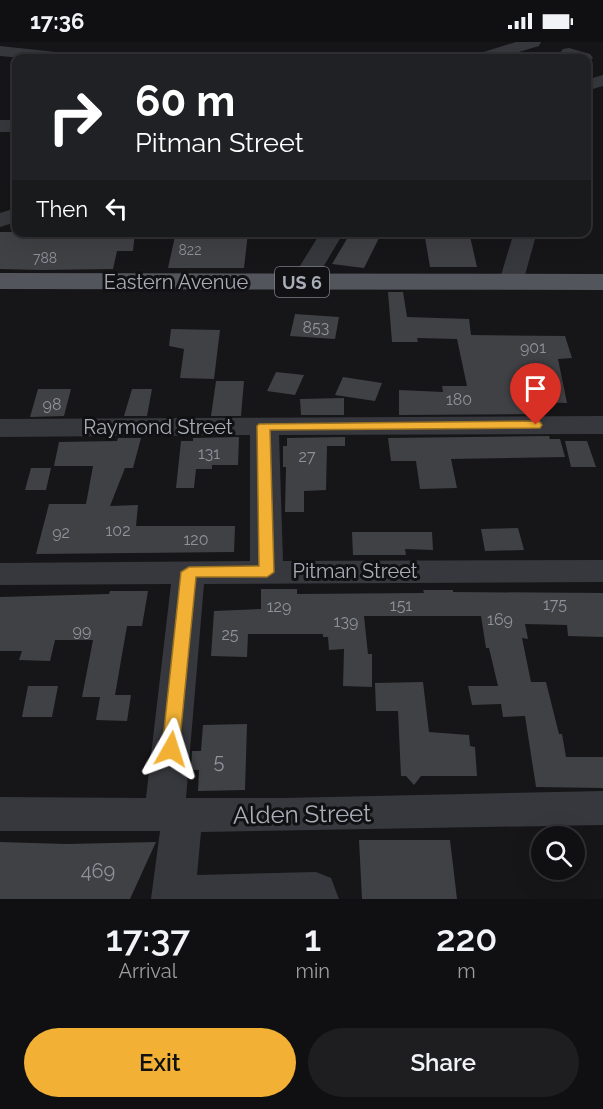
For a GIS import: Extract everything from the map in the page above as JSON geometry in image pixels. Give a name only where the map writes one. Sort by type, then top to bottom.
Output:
[{"type":"main road","name":"Eastern Avenue","points":[[0,281],[603,282]]},
{"type":"main road","name":"Eastern Avenue","points":[[0,299],[603,299]]},
{"type":"street","points":[[494,54],[528,42]]},
{"type":"street","points":[[0,51],[28,54]]},
{"type":"street","points":[[307,282],[310,269],[330,237]]},
{"type":"street","points":[[511,282],[513,266],[524,237]]},
{"type":"street","name":"Raymond Street","points":[[0,428],[603,425]]},
{"type":"street","points":[[264,426],[267,572]]},
{"type":"street","name":"Pitman Street","points":[[0,574],[603,571]]},
{"type":"street","points":[[189,572],[173,815],[173,896],[316,891],[316,899]]},
{"type":"street","name":"Alden Street","points":[[0,814],[173,815],[603,808]]},
{"type":"building","points":[[0,232],[12,232],[12,237],[134,237],[133,251],[117,251],[113,269],[0,269]]},
{"type":"building","points":[[175,237],[248,237],[244,268],[168,268]]},
{"type":"building","points":[[348,237],[380,237],[364,268],[332,264]]},
{"type":"building","points":[[425,237],[470,237],[477,267],[430,267]]},
{"type":"building","points":[[388,292],[403,292],[407,317],[469,319],[471,335],[565,336],[572,358],[558,359],[567,403],[537,402],[541,414],[399,415],[399,390],[443,392],[442,386],[467,386],[457,339],[417,338],[418,342],[392,342]]},
{"type":"building","points":[[295,314],[339,317],[335,339],[290,336]]},
{"type":"building","points":[[171,329],[220,330],[214,379],[180,378],[184,349],[169,346]]},
{"type":"building","points":[[276,372],[304,375],[295,395],[267,391]]},
{"type":"building","points":[[343,377],[382,383],[375,401],[335,395]]},
{"type":"building","points":[[216,381],[244,381],[241,416],[211,416]]},
{"type":"building","points":[[38,389],[71,389],[64,416],[30,417]]},
{"type":"building","points":[[132,389],[152,389],[147,416],[124,416]]},
{"type":"building","points":[[344,398],[344,415],[301,415],[300,399]]},
{"type":"building","points":[[549,436],[550,439],[560,439],[565,457],[451,459],[457,488],[420,489],[416,461],[391,461],[388,438]]},
{"type":"building","points":[[239,437],[238,465],[212,465],[212,469],[196,469],[194,488],[176,488],[181,441],[193,441],[193,438]]},
{"type":"building","points":[[345,437],[345,446],[327,446],[326,490],[304,491],[304,512],[285,512],[286,467],[283,467],[283,446],[287,446],[287,438]]},
{"type":"building","points":[[118,438],[141,438],[133,468],[125,468],[110,506],[138,505],[136,526],[235,526],[234,552],[36,554],[49,504],[86,504],[93,466],[54,466],[59,442],[117,441]]},
{"type":"building","points":[[565,441],[587,441],[596,467],[571,467]]},
{"type":"building","points":[[31,468],[51,468],[46,490],[25,490]]},
{"type":"building","points":[[518,528],[524,550],[485,551],[481,529]]},
{"type":"building","points":[[352,532],[432,532],[433,550],[405,549],[406,555],[353,555]]},
{"type":"building","points":[[261,589],[297,589],[297,594],[424,593],[423,590],[603,593],[603,637],[568,636],[567,625],[525,624],[528,639],[522,638],[531,682],[546,682],[559,734],[562,734],[566,757],[603,757],[603,788],[536,787],[525,716],[503,717],[501,704],[472,705],[468,686],[498,686],[489,648],[486,648],[481,616],[364,616],[368,654],[372,654],[372,687],[343,686],[344,649],[329,650],[328,637],[323,637],[323,634],[248,634],[247,657],[211,656],[214,611],[261,609]]},
{"type":"building","points":[[110,591],[148,591],[142,626],[127,626],[115,695],[131,695],[127,721],[96,720],[100,697],[82,697],[93,640],[55,640],[50,661],[19,660],[22,651],[0,651],[0,597],[109,594]]},
{"type":"building","points":[[423,682],[429,732],[469,735],[470,746],[475,747],[477,776],[421,776],[414,785],[406,776],[401,776],[398,711],[376,711],[375,683]]},
{"type":"building","points":[[28,686],[58,686],[52,717],[22,717]]},
{"type":"building","points":[[247,724],[245,790],[198,791],[199,770],[191,770],[192,751],[201,751],[203,725]]},
{"type":"building","points":[[359,840],[450,840],[457,899],[362,899]]},
{"type":"building","points":[[0,842],[66,844],[156,842],[130,899],[0,899]]},
{"type":"route","points":[[171,749],[189,572],[267,572],[264,426],[536,425]]}]
